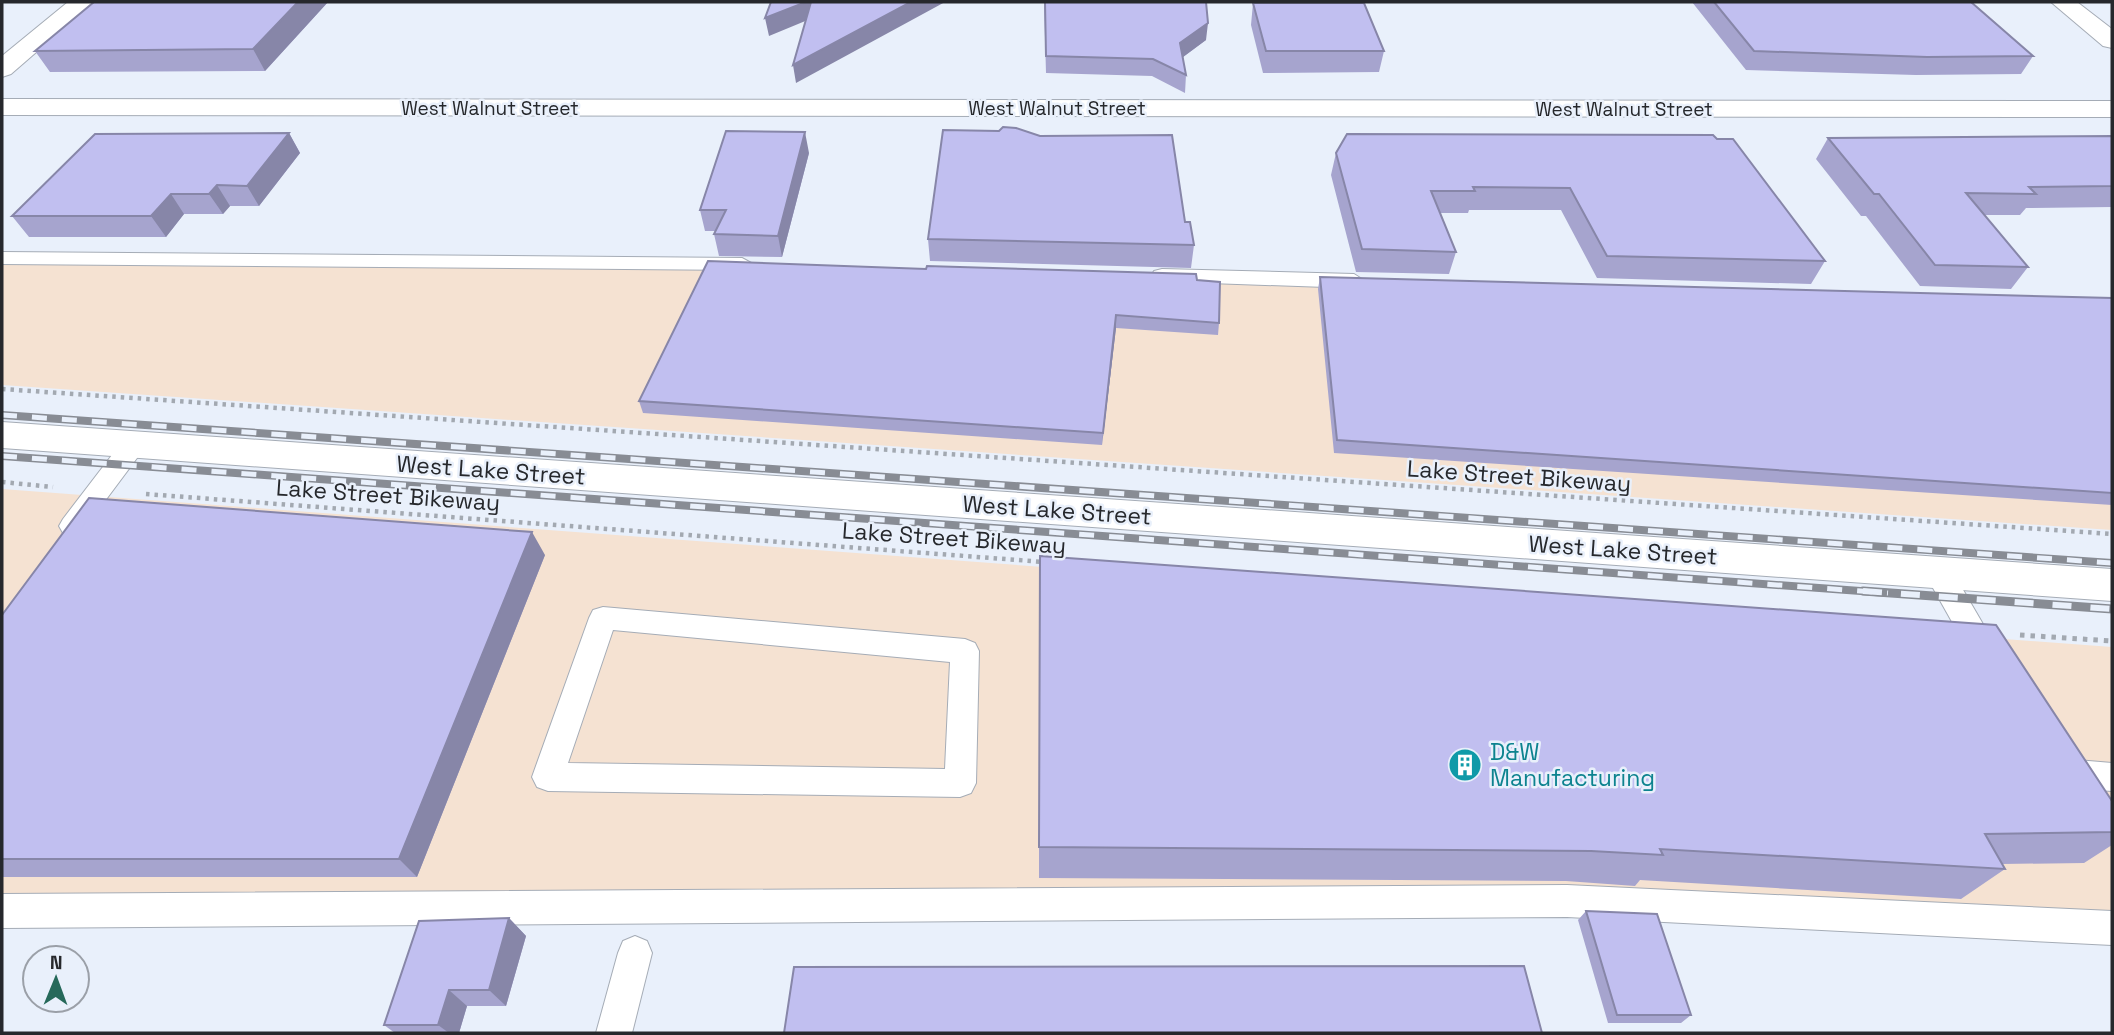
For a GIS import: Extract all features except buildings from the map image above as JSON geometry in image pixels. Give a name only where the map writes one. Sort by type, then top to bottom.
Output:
[{"type":"street","points":[[2,69],[82,2]]},
{"type":"street","points":[[2063,2],[2112,41]]},
{"type":"street","name":"West Walnut Street","points":[[2,107],[2112,109]]},
{"type":"street","name":"West Lake Street","points":[[2,435],[2112,585]]},
{"type":"lane","points":[[2,258],[760,265]]},
{"type":"lane","points":[[1136,275],[1373,281]]},
{"type":"lane","points":[[56,547],[134,444]]},
{"type":"lane","points":[[1938,572],[1971,632],[1999,674]]},
{"type":"lane","points":[[603,618],[965,651],[960,783],[548,778],[603,618]]},
{"type":"lane","points":[[2045,740],[2068,774],[2112,777]]},
{"type":"lane","points":[[2,911],[1567,901],[2112,928]]},
{"type":"lane","points":[[614,1033],[635,953]]},
{"type":"path","name":"Lake Street Bikeway","points":[[2,388],[2112,534]]},
{"type":"path","name":"Lake Street Bikeway","points":[[2,482],[1057,563]]},
{"type":"path","points":[[1971,632],[2112,641]]},
{"type":"shaded area","points":[[2,259],[688,267],[2112,301],[2112,530],[2,385]]},
{"type":"shaded area","points":[[2,489],[2112,647],[2112,928],[1567,901],[2,911]]},
{"type":"railway","points":[[2,415],[2112,563]]},
{"type":"railway","points":[[2,456],[1888,593]]},
{"type":"railway","points":[[1863,591],[2112,609]]},
{"type":"place","name":"D&W Manufacturing","points":[[1465,765]]}]
